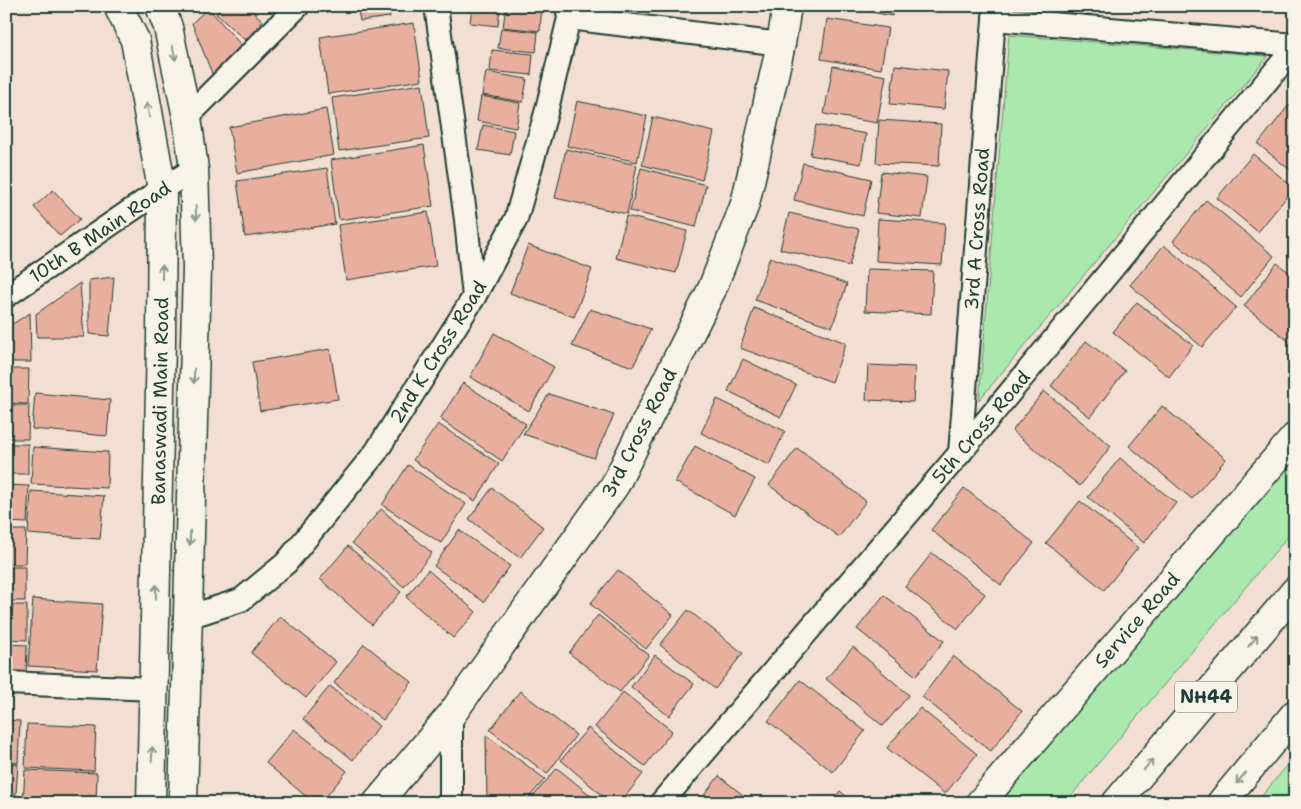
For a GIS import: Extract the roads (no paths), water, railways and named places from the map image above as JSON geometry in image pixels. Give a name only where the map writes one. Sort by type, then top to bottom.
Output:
[{"type":"main road","name":"Banaswadi Main Road","points":[[118,6],[135,40],[162,189],[161,342],[150,803]]},
{"type":"main road","name":"Banaswadi Main Road","points":[[160,6],[168,28],[188,116],[194,169],[197,268],[183,803]]},
{"type":"main road","name":"3rd Cross Road","points":[[377,803],[451,715],[616,485],[712,289],[745,204],[781,44],[787,6]]},
{"type":"main road","name":"Service Road","points":[[980,803],[1295,437]]},
{"type":"main road","name":"NH44","points":[[1116,803],[1295,591]]},
{"type":"main road","points":[[1221,803],[1295,714]]},
{"type":"street","points":[[188,116],[298,6]]},
{"type":"street","points":[[436,6],[466,220],[474,297]]},
{"type":"street","points":[[568,12],[781,44]]},
{"type":"street","name":"2nd K Cross Road","points":[[188,617],[241,600],[286,563],[376,452],[474,297],[516,220],[546,113],[568,12]]},
{"type":"street","points":[[995,13],[1295,46]]},
{"type":"street","name":"3rd A Cross Road","points":[[960,453],[995,13]]},
{"type":"street","name":"5th Cross Road","points":[[661,803],[960,453],[1295,46]]},
{"type":"street","name":"10th B Main Road","points":[[6,296],[194,169]]},
{"type":"street","points":[[6,683],[154,689]]},
{"type":"street","points":[[451,715],[452,803]]}]
